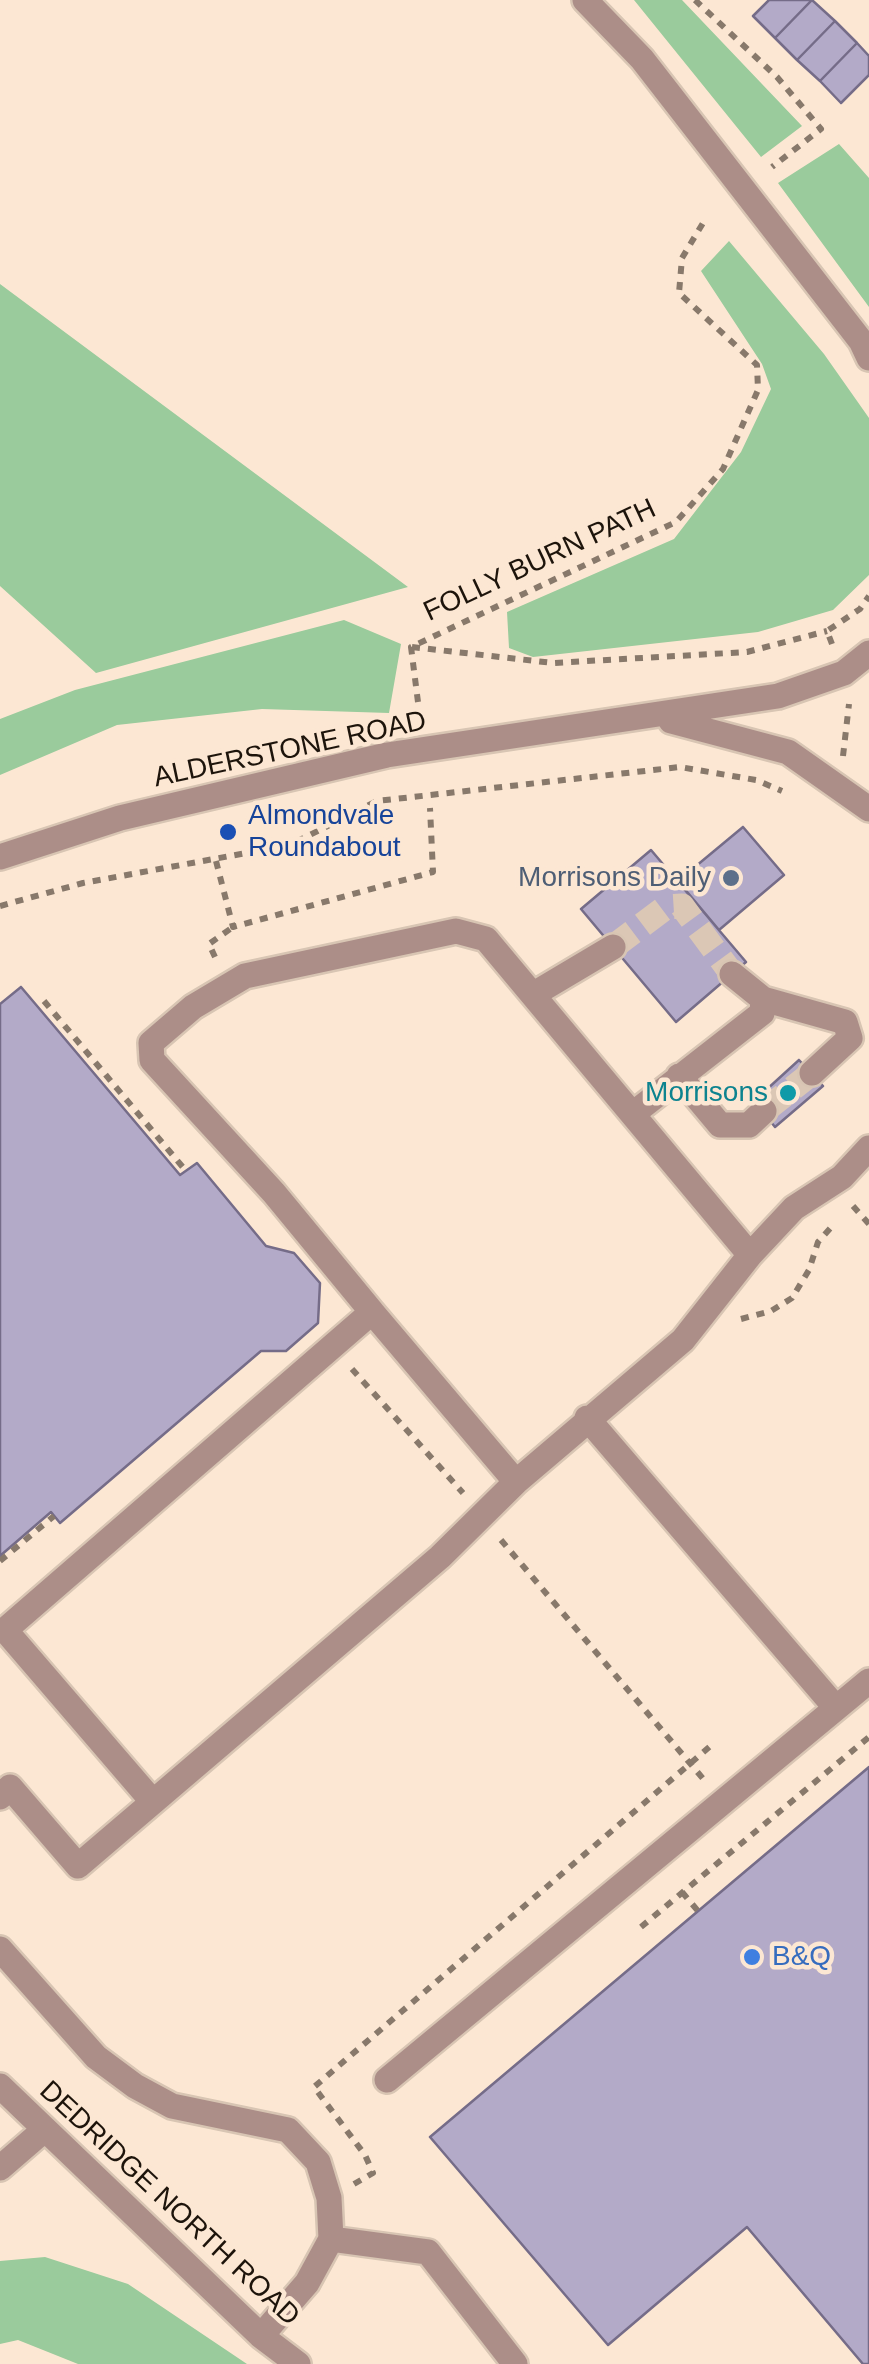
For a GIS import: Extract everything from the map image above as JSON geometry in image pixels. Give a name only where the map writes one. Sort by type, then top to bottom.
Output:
[{"type":"street","points":[[585,0],[642,59],[866,349]]},
{"type":"street","name":"ALDERSTONE ROAD","points":[[0,858],[120,818],[387,754],[658,718],[778,696],[844,673],[869,653]]},
{"type":"street","name":"ALDERSTONE ROAD","points":[[658,718],[788,752],[869,809]]},
{"type":"street","points":[[516,1482],[274,1193],[152,1060],[150,1043],[193,1007],[245,976],[456,931],[486,939],[750,1255]]},
{"type":"street","points":[[534,994],[613,947]]},
{"type":"street","points":[[732,974],[764,999],[845,1022],[850,1038],[812,1073]]},
{"type":"street","points":[[634,1112],[762,1013],[764,999]]},
{"type":"street","points":[[679,1076],[720,1125],[749,1124],[764,1111]]},
{"type":"street","points":[[5,1792],[78,1866],[397,1594],[588,1418],[683,1340],[750,1255],[794,1208],[842,1176],[869,1148]]},
{"type":"street","points":[[153,1802],[4,1630],[372,1312]]},
{"type":"street","points":[[588,1418],[836,1708]]},
{"type":"street","points":[[387,2080],[869,1681]]},
{"type":"street","points":[[0,1949],[96,2057],[135,2086],[172,2106],[288,2130],[318,2162],[329,2198],[331,2239],[307,2283],[261,2336]]},
{"type":"street","name":"DEDRIDGE NORTH ROAD","points":[[0,2086],[261,2336],[298,2364]]},
{"type":"street","points":[[0,2168],[44,2130]]},
{"type":"street","points":[[331,2239],[428,2252],[514,2364]]},
{"type":"path","points":[[695,0],[776,78],[821,129],[772,167]]},
{"type":"path","name":"FOLLY BURN PATH","points":[[418,702],[411,647],[676,522],[723,469],[758,390],[757,365],[679,293],[682,258],[706,218]]},
{"type":"path","points":[[411,647],[552,663],[747,652],[826,631]]},
{"type":"path","points":[[0,906],[83,883],[290,845],[377,802],[680,767],[756,780],[790,794]]},
{"type":"path","points":[[216,861],[233,927],[433,872],[430,808]]},
{"type":"path","points":[[44,1001],[186,1171]]},
{"type":"path","points":[[852,1204],[869,1224]]},
{"type":"path","points":[[333,1347],[461,1492],[489,1508]]},
{"type":"path","points":[[0,1561],[54,1516]]},
{"type":"path","points":[[641,1927],[869,1737]]},
{"type":"path","points":[[365,2154],[314,2087],[714,1743]]},
{"type":"path","points":[[682,1892],[698,1911]]},
{"type":"green space","points":[[634,0],[682,0],[802,126],[761,157]]},
{"type":"green space","points":[[839,144],[869,178],[869,307],[778,183]]},
{"type":"green space","points":[[729,241],[824,354],[869,418],[869,575],[833,610],[758,632],[533,657],[509,648],[507,612],[674,539],[741,452],[771,389],[762,364],[701,271]]},
{"type":"green space","points":[[0,284],[408,587],[96,673],[0,586]]},
{"type":"green space","points":[[344,620],[401,644],[389,713],[262,709],[117,725],[0,775],[0,719],[75,690]]},
{"type":"green space","points":[[45,2257],[128,2284],[247,2364],[78,2364],[18,2340],[0,2344],[0,2261]]},
{"type":"building","points":[[769,0],[812,0],[775,38],[753,16]]},
{"type":"building","points":[[812,0],[835,21],[797,60],[775,38]]},
{"type":"building","points":[[835,21],[857,43],[820,81],[797,60]]},
{"type":"building","points":[[857,43],[869,56],[869,75],[841,103],[820,81]]},
{"type":"building","name":"Morrisons Daily","points":[[743,827],[784,875],[719,930],[678,881]]},
{"type":"building","name":"Morrisons","points":[[651,850],[746,962],[676,1022],[581,909]]},
{"type":"building","points":[[21,987],[180,1175],[197,1163],[266,1246],[294,1253],[320,1283],[318,1323],[286,1351],[261,1351],[60,1523],[51,1512],[0,1556],[0,1004]]},
{"type":"building","name":"Morrisons","points":[[799,1060],[823,1086],[775,1127],[754,1101]]},
{"type":"building","points":[[869,1767],[869,2364],[863,2364],[747,2227],[608,2345],[430,2137]]},
{"type":"tunnel","points":[[613,947],[666,907],[682,906],[732,974]]},
{"type":"tunnel","points":[[764,1111],[812,1073]]},
{"type":"place","name":"Almondvale Roundabout","points":[[228,832]]},
{"type":"place","name":"Morrisons Daily","points":[[731,878]]},
{"type":"place","name":"Morrisons","points":[[788,1093]]},
{"type":"place","name":"B&Q","points":[[752,1957]]}]
